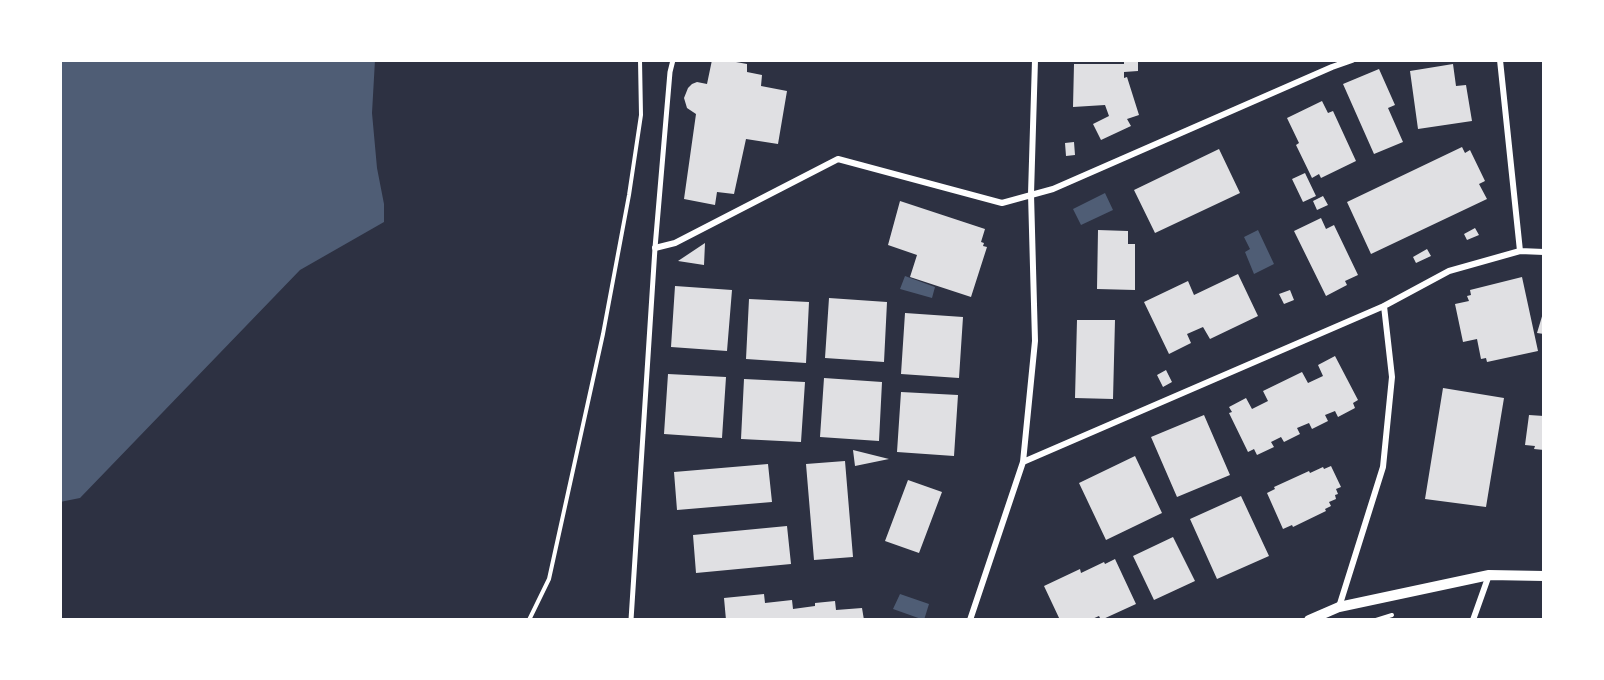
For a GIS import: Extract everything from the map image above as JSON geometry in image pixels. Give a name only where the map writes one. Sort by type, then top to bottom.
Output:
[{"type":"street","points":[[631,620],[655,248],[670,72],[673,60]]},
{"type":"street","points":[[970,620],[1023,462],[1035,341],[1031,194],[1035,60]]},
{"type":"street","points":[[655,248],[675,243],[838,159],[1002,203],[1053,189],[1352,60]]},
{"type":"street","points":[[1500,60],[1520,251]]},
{"type":"street","points":[[1023,462],[1384,306],[1449,271],[1520,251],[1544,252]]},
{"type":"street","points":[[1339,607],[1383,467],[1392,377],[1384,306]]},
{"type":"street","points":[[1473,620],[1489,574]]},
{"type":"street","points":[[1309,620],[1339,607],[1489,574],[1544,576]]},
{"type":"path","points":[[529,620],[549,579],[603,334],[629,195],[641,115],[640,60]]},
{"type":"path","points":[[1376,620],[1398,614]]},
{"type":"water","points":[[60,60],[375,60],[372,113],[377,168],[384,204],[384,222],[300,270],[80,498],[60,502]]},
{"type":"water","points":[[1105,193],[1113,210],[1081,225],[1073,209]]},
{"type":"water","points":[[1258,230],[1274,264],[1254,274],[1245,252],[1250,249],[1244,237]]},
{"type":"water","points":[[905,276],[935,287],[932,298],[900,289]]},
{"type":"water","points":[[900,594],[929,604],[924,620],[893,609]]},
{"type":"building","points":[[712,60],[747,64],[747,72],[762,75],[761,86],[787,91],[778,144],[746,139],[734,194],[717,192],[715,205],[684,199],[696,114],[687,108],[684,98],[692,84],[697,82],[707,84]]},
{"type":"building","points":[[1124,60],[1138,60],[1138,71],[1124,72],[1124,78],[1127,77],[1139,115],[1127,119],[1131,126],[1101,140],[1093,124],[1109,116],[1105,105],[1073,107],[1074,64],[1124,64]]},
{"type":"building","points":[[1453,64],[1456,86],[1466,85],[1472,121],[1418,129],[1410,71]]},
{"type":"building","points":[[1379,69],[1395,105],[1388,108],[1403,142],[1374,154],[1343,84]]},
{"type":"building","points":[[1322,101],[1328,113],[1333,111],[1356,161],[1321,178],[1319,174],[1312,178],[1296,145],[1299,143],[1287,118]]},
{"type":"building","points":[[1074,142],[1075,155],[1066,156],[1065,143]]},
{"type":"building","points":[[1462,147],[1465,153],[1470,150],[1485,181],[1479,184],[1487,199],[1371,254],[1347,202]]},
{"type":"building","points":[[1219,149],[1240,193],[1155,233],[1134,190]]},
{"type":"building","points":[[1305,173],[1316,196],[1303,202],[1292,179]]},
{"type":"building","points":[[1323,196],[1328,205],[1317,210],[1313,201]]},
{"type":"building","points":[[900,201],[985,229],[981,242],[987,247],[971,297],[910,277],[917,255],[888,245]]},
{"type":"building","points":[[1321,218],[1326,229],[1334,225],[1358,275],[1345,281],[1347,285],[1326,296],[1294,231]]},
{"type":"building","points":[[1475,228],[1479,235],[1467,240],[1464,234]]},
{"type":"building","points":[[1098,230],[1128,231],[1128,244],[1135,244],[1135,290],[1097,289]]},
{"type":"building","points":[[705,243],[704,265],[678,261]]},
{"type":"building","points":[[1427,249],[1431,256],[1416,263],[1413,257]]},
{"type":"building","points":[[1238,274],[1258,316],[1210,339],[1203,327],[1187,334],[1191,343],[1169,354],[1144,302],[1188,281],[1194,295]]},
{"type":"building","points":[[1522,277],[1538,351],[1487,362],[1486,358],[1481,359],[1477,339],[1463,342],[1455,304],[1469,301],[1467,296],[1471,295],[1470,290]]},
{"type":"building","points":[[675,286],[732,290],[727,351],[671,347]]},
{"type":"building","points":[[1290,290],[1294,300],[1284,304],[1279,294]]},
{"type":"building","points":[[829,298],[887,302],[884,362],[825,358]]},
{"type":"building","points":[[749,299],[809,302],[806,363],[746,359]]},
{"type":"building","points":[[905,313],[963,317],[959,378],[901,374]]},
{"type":"building","points":[[1544,313],[1544,334],[1537,333]]},
{"type":"building","points":[[1077,320],[1115,320],[1113,399],[1075,398]]},
{"type":"building","points":[[1335,356],[1358,400],[1353,403],[1355,408],[1338,417],[1335,411],[1325,415],[1328,421],[1312,429],[1309,423],[1297,428],[1300,434],[1284,442],[1281,437],[1271,442],[1274,447],[1257,455],[1254,449],[1248,452],[1229,413],[1232,412],[1229,407],[1246,398],[1252,409],[1268,401],[1263,391],[1302,372],[1308,383],[1323,376],[1318,365]]},
{"type":"building","points":[[1166,370],[1172,382],[1163,387],[1157,375]]},
{"type":"building","points":[[668,374],[726,377],[722,438],[664,434]]},
{"type":"building","points":[[824,378],[882,382],[879,441],[820,437]]},
{"type":"building","points":[[744,379],[805,382],[801,442],[741,439]]},
{"type":"building","points":[[1443,388],[1504,398],[1486,507],[1425,499]]},
{"type":"building","points":[[901,392],[958,395],[954,456],[897,452]]},
{"type":"building","points":[[1204,415],[1230,475],[1177,497],[1151,437]]},
{"type":"building","points":[[1529,415],[1544,416],[1544,450],[1525,445]]},
{"type":"building","points":[[853,450],[889,459],[855,466]]},
{"type":"building","points":[[1135,456],[1162,513],[1106,540],[1079,483]]},
{"type":"building","points":[[845,461],[853,557],[814,560],[806,464]]},
{"type":"building","points":[[768,464],[772,502],[677,510],[674,472]]},
{"type":"building","points":[[1331,466],[1341,487],[1336,489],[1338,494],[1335,495],[1336,499],[1329,502],[1331,506],[1325,509],[1326,511],[1293,527],[1292,525],[1283,529],[1267,493],[1275,489],[1274,487],[1309,471],[1310,473]]},
{"type":"building","points":[[908,480],[942,492],[919,553],[885,541]]},
{"type":"building","points":[[1241,496],[1269,556],[1217,579],[1190,519]]},
{"type":"building","points":[[787,526],[791,564],[696,573],[693,535]]},
{"type":"building","points":[[1173,537],[1195,581],[1154,600],[1133,556]]},
{"type":"building","points":[[1115,559],[1136,604],[1101,620],[1099,616],[1090,620],[1060,620],[1044,586],[1080,569],[1081,573]]},
{"type":"building","points":[[764,594],[765,603],[792,600],[793,609],[835,601],[836,610],[862,608],[864,620],[726,620],[724,598]]}]
